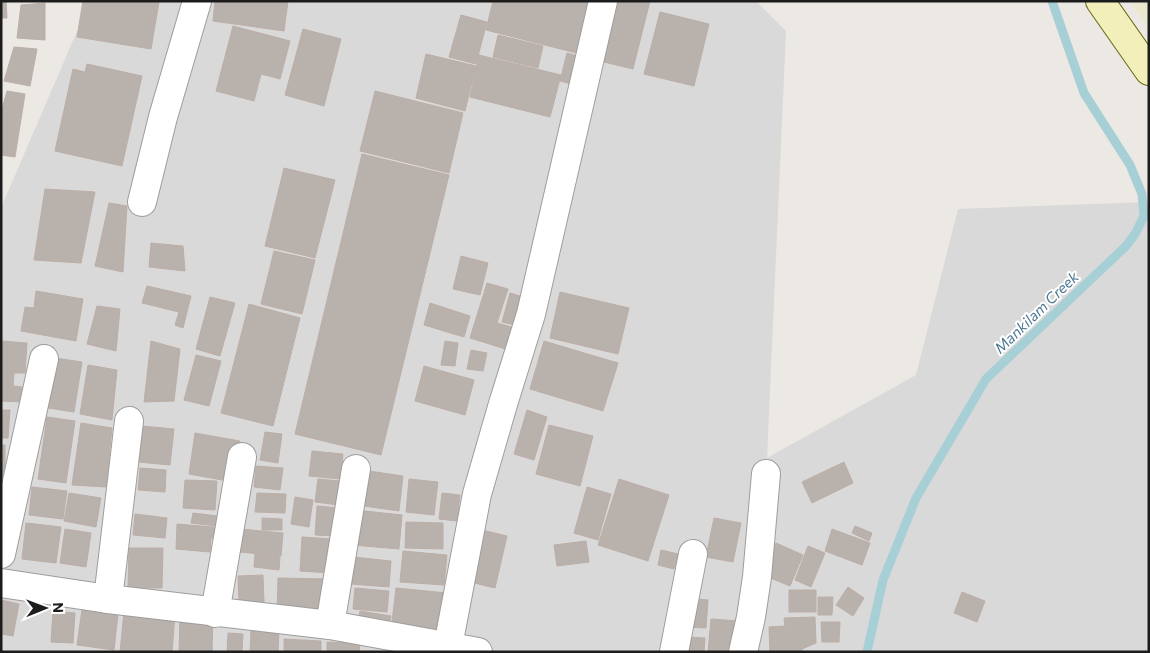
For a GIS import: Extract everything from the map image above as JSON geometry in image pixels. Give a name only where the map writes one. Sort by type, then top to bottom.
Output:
[{"type":"street","points":[[142,202],[163,117],[197,1]]},
{"type":"street","points":[[448,646],[477,494],[532,314],[603,1]]},
{"type":"street","points":[[1100,1],[1149,71]]},
{"type":"street","points":[[1,554],[44,359]]},
{"type":"street","points":[[108,599],[129,422]]},
{"type":"street","points":[[215,613],[242,457]]},
{"type":"street","points":[[330,625],[356,469]]},
{"type":"street","points":[[743,652],[757,578],[766,474]]},
{"type":"street","points":[[674,652],[693,554]]},
{"type":"street","points":[[1,583],[215,613],[330,625],[478,652]]},
{"type":"shaded area","points":[[90,1],[756,1],[786,31],[767,458],[916,375],[958,209],[1149,202],[1149,652],[1,652],[1,208]]},
{"type":"green space","points":[[1130,1],[1149,1],[1149,30]]},
{"type":"building","points":[[1,1],[6,1],[7,18],[1,18]]},
{"type":"building","points":[[83,1],[159,2],[151,49],[77,37]]},
{"type":"building","points":[[215,1],[288,1],[284,31],[213,21]]},
{"type":"building","points":[[493,1],[597,1],[584,55],[486,30]]},
{"type":"building","points":[[614,1],[650,1],[633,69],[600,61]]},
{"type":"building","points":[[45,3],[45,40],[17,38],[21,5]]},
{"type":"building","points":[[660,12],[709,24],[694,86],[644,74]]},
{"type":"building","points":[[461,15],[487,22],[476,64],[449,57]]},
{"type":"building","points":[[233,26],[290,41],[280,79],[261,74],[254,101],[216,91]]},
{"type":"building","points":[[303,29],[341,39],[324,106],[285,95]]},
{"type":"building","points":[[498,35],[543,46],[538,68],[493,57]]},
{"type":"building","points":[[14,47],[37,49],[30,86],[4,81]]},
{"type":"building","points":[[567,53],[589,59],[583,87],[560,81]]},
{"type":"building","points":[[426,54],[476,66],[465,111],[416,98]]},
{"type":"building","points":[[479,55],[561,75],[550,117],[470,97]]},
{"type":"building","points":[[87,64],[142,76],[122,166],[55,151],[73,69],[85,72]]},
{"type":"building","points":[[7,91],[25,94],[15,157],[1,155],[1,113]]},
{"type":"building","points":[[375,91],[463,113],[449,173],[360,151]]},
{"type":"building","points":[[362,154],[449,175],[381,455],[295,434]]},
{"type":"building","points":[[284,168],[335,180],[315,258],[265,246]]},
{"type":"building","points":[[45,189],[95,192],[81,263],[34,260]]},
{"type":"building","points":[[109,203],[127,206],[123,272],[95,266]]},
{"type":"building","points":[[151,243],[183,246],[185,271],[149,267]]},
{"type":"building","points":[[274,251],[315,260],[302,314],[261,304]]},
{"type":"building","points":[[461,256],[488,263],[480,295],[453,289]]},
{"type":"building","points":[[487,283],[508,289],[497,323],[519,329],[512,351],[470,338]]},
{"type":"building","points":[[147,286],[191,296],[183,328],[175,325],[179,312],[142,303]]},
{"type":"building","points":[[36,291],[83,299],[76,341],[21,331],[25,307],[34,308]]},
{"type":"building","points":[[560,292],[629,308],[618,354],[550,338]]},
{"type":"building","points":[[510,293],[527,298],[519,326],[502,322]]},
{"type":"building","points":[[210,297],[235,303],[220,356],[196,349]]},
{"type":"building","points":[[430,303],[470,316],[464,337],[424,325]]},
{"type":"building","points":[[249,304],[300,318],[273,426],[221,413]]},
{"type":"building","points":[[97,306],[120,309],[116,351],[87,344]]},
{"type":"building","points":[[1,341],[27,343],[25,373],[14,373],[13,386],[22,387],[21,402],[1,401]]},
{"type":"building","points":[[151,341],[180,349],[174,401],[144,402]]},
{"type":"building","points":[[445,341],[458,343],[455,366],[441,365]]},
{"type":"building","points":[[544,341],[618,363],[603,411],[530,389]]},
{"type":"building","points":[[471,350],[487,353],[483,371],[467,369]]},
{"type":"building","points":[[196,355],[221,361],[209,406],[184,400]]},
{"type":"building","points":[[55,358],[82,362],[74,412],[48,408]]},
{"type":"building","points":[[88,365],[117,370],[112,420],[80,414]]},
{"type":"building","points":[[424,366],[474,380],[465,415],[415,401]]},
{"type":"building","points":[[1,410],[10,410],[8,438],[1,438]]},
{"type":"building","points":[[527,410],[547,417],[534,460],[514,454]]},
{"type":"building","points":[[47,417],[75,421],[66,483],[38,479]]},
{"type":"building","points":[[81,423],[112,428],[106,487],[72,485]]},
{"type":"building","points":[[549,425],[593,436],[580,486],[536,474]]},
{"type":"building","points":[[141,426],[174,429],[170,465],[138,462]]},
{"type":"building","points":[[265,432],[282,434],[278,463],[260,460]]},
{"type":"building","points":[[195,433],[240,441],[233,482],[189,474]]},
{"type":"building","points":[[1,445],[5,445],[5,476],[1,476]]},
{"type":"building","points":[[312,451],[343,454],[341,479],[309,476]]},
{"type":"building","points":[[844,462],[853,483],[812,503],[802,482]]},
{"type":"building","points":[[256,466],[283,468],[280,490],[254,487]]},
{"type":"building","points":[[140,468],[166,470],[165,492],[138,490]]},
{"type":"building","points":[[362,470],[403,476],[399,511],[357,505]]},
{"type":"building","points":[[318,479],[340,481],[338,505],[315,502]]},
{"type":"building","points":[[409,479],[438,482],[434,515],[406,512]]},
{"type":"building","points":[[619,479],[669,495],[648,561],[598,545]]},
{"type":"building","points":[[185,480],[217,481],[215,510],[183,508]]},
{"type":"building","points":[[32,487],[67,491],[63,519],[29,515]]},
{"type":"building","points":[[587,487],[611,494],[598,540],[574,533]]},
{"type":"building","points":[[69,493],[101,498],[96,527],[64,521]]},
{"type":"building","points":[[257,493],[286,494],[285,513],[255,512]]},
{"type":"building","points":[[442,493],[460,495],[457,521],[439,519]]},
{"type":"building","points":[[295,497],[313,500],[309,527],[291,524]]},
{"type":"building","points":[[219,504],[228,506],[225,527],[191,523],[193,513],[218,516]]},
{"type":"building","points":[[317,506],[340,508],[338,536],[315,535]]},
{"type":"building","points":[[356,510],[402,515],[399,549],[353,545]]},
{"type":"building","points":[[135,514],[167,518],[165,538],[133,535]]},
{"type":"building","points":[[262,518],[282,519],[282,530],[262,530]]},
{"type":"building","points":[[714,518],[741,523],[733,562],[706,557]]},
{"type":"building","points":[[406,522],[443,523],[443,549],[405,548]]},
{"type":"building","points":[[26,523],[61,527],[56,563],[22,559]]},
{"type":"building","points":[[177,524],[224,528],[224,538],[211,538],[210,552],[176,549]]},
{"type":"building","points":[[855,526],[872,533],[869,541],[852,533]]},
{"type":"building","points":[[65,529],[91,533],[86,567],[60,563]]},
{"type":"building","points":[[241,529],[283,533],[281,556],[239,552]]},
{"type":"building","points":[[832,529],[870,543],[862,565],[825,551]]},
{"type":"building","points":[[482,530],[507,536],[495,588],[470,582]]},
{"type":"building","points":[[302,537],[333,539],[330,573],[300,571]]},
{"type":"building","points":[[586,541],[589,562],[557,566],[554,545]]},
{"type":"building","points":[[776,543],[803,555],[790,586],[763,575]]},
{"type":"building","points":[[808,546],[825,553],[811,587],[795,580]]},
{"type":"building","points":[[129,548],[163,548],[162,588],[128,588]]},
{"type":"building","points":[[661,550],[678,554],[674,569],[658,565]]},
{"type":"building","points":[[403,551],[447,555],[444,585],[400,582]]},
{"type":"building","points":[[255,554],[280,557],[279,570],[254,567]]},
{"type":"building","points":[[353,557],[391,561],[389,587],[351,584]]},
{"type":"building","points":[[263,575],[264,602],[239,602],[238,576]]},
{"type":"building","points":[[278,578],[329,579],[328,616],[277,614]]},
{"type":"building","points":[[848,587],[864,598],[853,616],[836,605]]},
{"type":"building","points":[[355,588],[389,591],[387,612],[353,609]]},
{"type":"building","points":[[396,588],[447,593],[443,635],[391,630]]},
{"type":"building","points":[[789,590],[816,590],[816,612],[789,612]]},
{"type":"building","points":[[962,592],[985,601],[977,622],[954,613]]},
{"type":"building","points":[[818,597],[833,597],[832,615],[818,615]]},
{"type":"building","points":[[689,598],[708,600],[706,628],[687,627]]},
{"type":"building","points":[[1,600],[19,604],[13,636],[1,634]]},
{"type":"building","points":[[83,602],[119,606],[114,650],[77,645]]},
{"type":"building","points":[[53,611],[75,613],[73,643],[51,642]]},
{"type":"building","points":[[124,611],[175,615],[172,652],[120,652]]},
{"type":"building","points":[[360,611],[391,616],[388,630],[357,625]]},
{"type":"building","points":[[180,615],[213,616],[212,652],[179,652]]},
{"type":"building","points":[[815,617],[816,643],[802,649],[802,652],[770,652],[769,627],[785,626],[784,618]]},
{"type":"building","points":[[711,619],[739,621],[736,652],[708,652]]},
{"type":"building","points":[[821,622],[840,622],[839,642],[822,642]]},
{"type":"building","points":[[251,628],[279,630],[278,652],[250,652]]},
{"type":"building","points":[[228,633],[243,634],[242,652],[227,652]]},
{"type":"building","points":[[688,637],[705,638],[704,652],[687,652]]},
{"type":"building","points":[[284,639],[321,641],[321,652],[284,652]]},
{"type":"building","points":[[327,642],[360,643],[359,652],[327,652]]},
{"type":"waterway","name":"Mankilam Creek","points":[[867,652],[883,580],[916,498],[986,379],[1126,246],[1135,234],[1144,216],[1142,194],[1130,165],[1084,93],[1052,1]]}]
